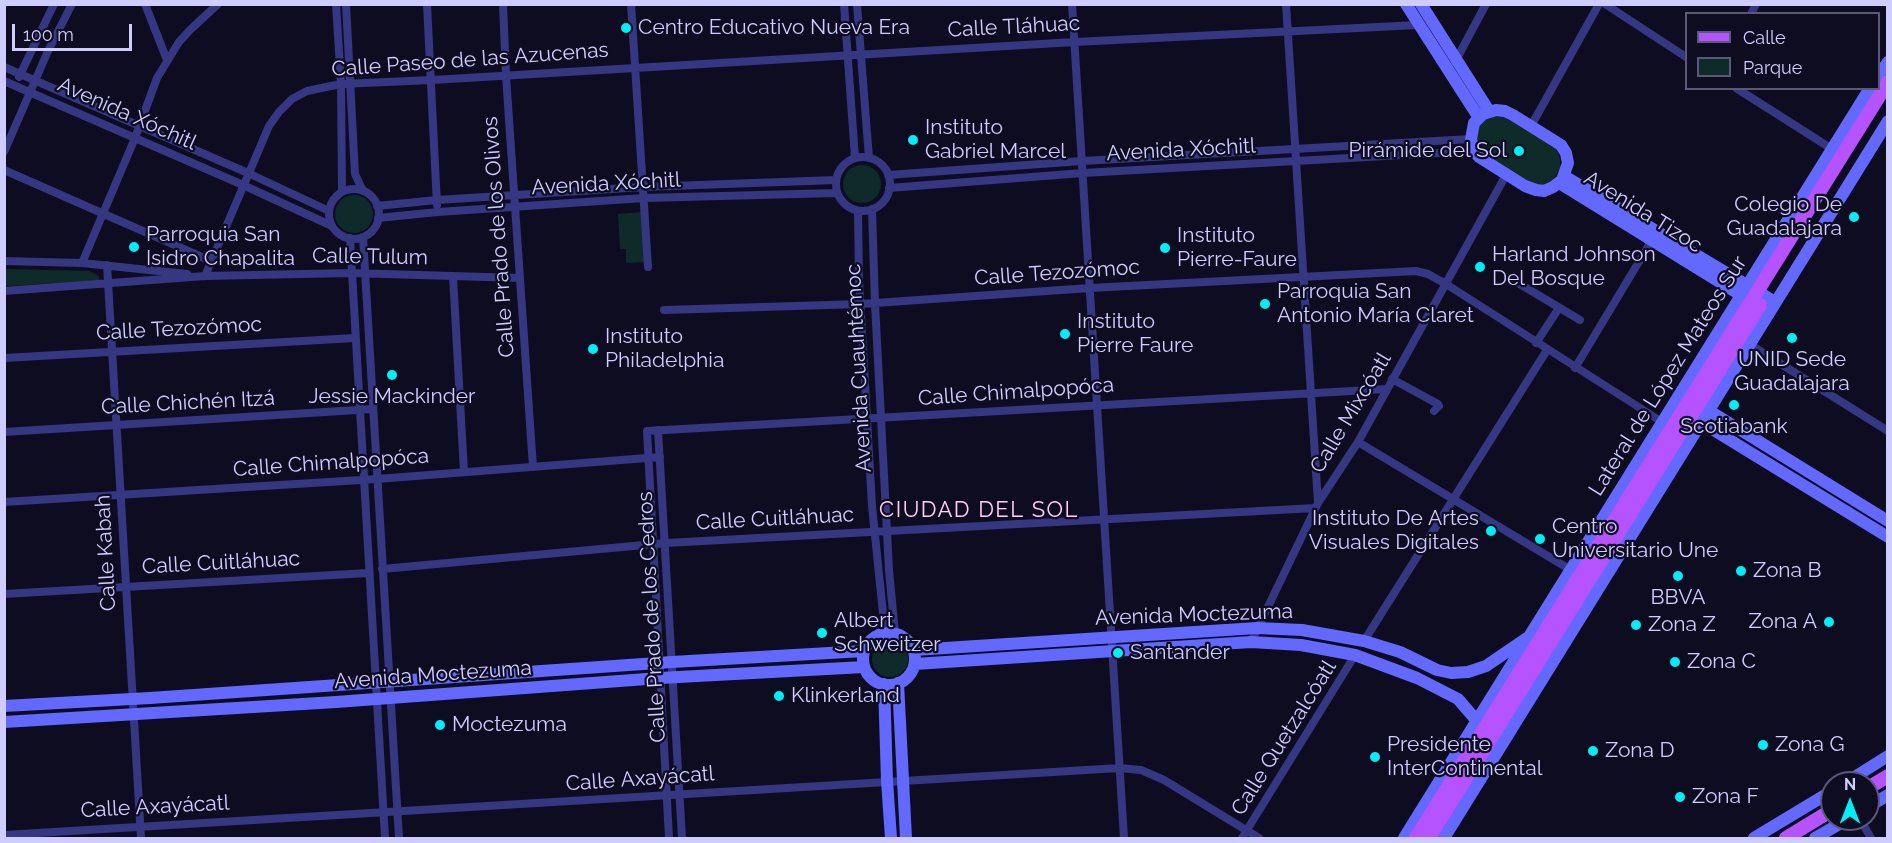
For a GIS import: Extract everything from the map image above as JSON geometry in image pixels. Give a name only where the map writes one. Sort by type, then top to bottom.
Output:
[{"type":"main road","points":[[1429,838],[1491,729],[1758,299],[1887,82]]},
{"type":"main road","points":[[1758,299],[1887,100]]},
{"type":"main road","points":[[1416,838],[1491,729]]},
{"type":"main road","points":[[1786,838],[1820,817]]},
{"type":"street","points":[[4,152],[72,4]]},
{"type":"street","points":[[145,4],[167,60]]},
{"type":"street","points":[[82,263],[167,60],[190,30],[218,4]]},
{"type":"street","points":[[336,4],[356,174],[363,191]]},
{"type":"street","points":[[342,192],[346,4]]},
{"type":"street","points":[[427,4],[438,212]]},
{"type":"street","name":"Calle Prado de los Olivos","points":[[502,4],[533,467]]},
{"type":"street","points":[[631,4],[648,267]]},
{"type":"street","points":[[844,4],[855,158]]},
{"type":"street","points":[[857,4],[869,158]]},
{"type":"street","points":[[1072,4],[1124,838]]},
{"type":"street","points":[[1286,4],[1316,505]]},
{"type":"street","points":[[1406,4],[1449,72],[1484,114]]},
{"type":"street","points":[[1421,4],[1456,59],[1484,114]]},
{"type":"street","points":[[1449,72],[1486,4]]},
{"type":"street","points":[[1531,126],[1599,4]]},
{"type":"street","points":[[1605,4],[1685,56]]},
{"type":"street","points":[[16,86],[52,6]]},
{"type":"street","points":[[1418,24],[1429,16]]},
{"type":"street","name":"Calle Tláhuac","points":[[634,68],[1418,24]]},
{"type":"street","name":"Avenida Xóchitl","points":[[4,67],[248,173],[329,211]]},
{"type":"street","name":"Calle Paseo de las Azucenas","points":[[205,276],[269,126],[292,99],[307,91],[346,84],[634,68]]},
{"type":"street","name":"Avenida Xóchitl","points":[[4,81],[333,226]]},
{"type":"street","points":[[1739,90],[1832,149]]},
{"type":"street","name":"Lateral de López Mateos Sur","points":[[1444,838],[1531,636],[1662,422],[1708,410],[1749,344],[1758,299],[1832,149],[1869,90]]},
{"type":"street","points":[[1505,111],[1531,126],[1561,145],[1568,163],[1562,179],[1544,191],[1536,190],[1506,175],[1479,157],[1472,145],[1471,132],[1484,114],[1505,111]]},
{"type":"street","name":"Lateral de López Mateos Sur","points":[[1758,299],[1887,121]]},
{"type":"street","name":"Avenida Xóchitl","points":[[888,175],[1295,149],[1472,145]]},
{"type":"street","name":"Avenida Xóchitl","points":[[889,188],[1083,173],[1296,161],[1472,145]]},
{"type":"street","points":[[855,158],[869,158],[882,166],[888,175],[889,188],[884,201],[872,209],[858,211],[845,205],[837,193],[836,180],[844,164],[855,158]]},
{"type":"street","points":[[4,170],[211,261]]},
{"type":"street","name":"Calle Mixcóatl","points":[[1251,642],[1316,505],[1358,442],[1506,175]]},
{"type":"street","name":"Avenida Tizoc","points":[[1562,179],[1758,299]]},
{"type":"street","name":"Avenida Tizoc","points":[[1562,179],[1652,240],[1669,245]]},
{"type":"street","name":"Avenida Xóchitl","points":[[377,206],[643,187],[836,180]]},
{"type":"street","points":[[352,189],[363,191],[373,198],[377,206],[378,218],[374,227],[363,237],[350,238],[338,233],[333,226],[329,211],[332,202],[342,192],[352,189]]},
{"type":"street","name":"Avenida Xóchitl","points":[[378,218],[644,198],[837,193]]},
{"type":"street","name":"Avenida Cuauhtémoc","points":[[872,209],[890,633]]},
{"type":"street","name":"Avenida Cuauhtémoc","points":[[858,211],[874,531],[890,633]]},
{"type":"street","points":[[363,237],[399,838]]},
{"type":"street","points":[[350,238],[385,838]]},
{"type":"street","points":[[1575,368],[1652,240]]},
{"type":"street","points":[[4,261],[82,263],[205,276]]},
{"type":"street","name":"Calle Kabah","points":[[106,265],[141,838]]},
{"type":"street","name":"Calle Tezozómoc","points":[[664,310],[875,304],[1090,288],[1408,270],[1428,274],[1446,284],[1662,422]]},
{"type":"street","name":"Calle Tulum","points":[[4,291],[205,276],[351,273],[520,278]]},
{"type":"street","points":[[453,276],[464,472]]},
{"type":"street","points":[[1513,280],[1580,320]]},
{"type":"street","points":[[1536,343],[1558,308]]},
{"type":"street","name":"Calle Tezozómoc","points":[[4,358],[355,338]]},
{"type":"street","points":[[1749,344],[1887,432]]},
{"type":"street","points":[[1364,641],[1547,350]]},
{"type":"street","points":[[1392,379],[1438,404],[1439,406],[1434,411]]},
{"type":"street","name":"Calle Chimalpopóca","points":[[647,431],[1387,389]]},
{"type":"street","name":"Calle Chichén Itzá","points":[[4,432],[373,409]]},
{"type":"street","points":[[1708,410],[1887,521]]},
{"type":"street","points":[[1687,414],[1887,537]]},
{"type":"street","name":"Calle Prado de los Cedros","points":[[658,430],[666,543],[666,662],[660,678],[669,838]]},
{"type":"street","name":"Calle Prado de los Cedros","points":[[647,431],[654,544],[666,662],[673,677],[682,838]]},
{"type":"street","points":[[1358,442],[1571,570]]},
{"type":"street","name":"Calle Chimalpopóca","points":[[4,502],[363,480],[660,457]]},
{"type":"street","name":"Calle Cuitláhuac","points":[[382,569],[666,543],[1316,505]]},
{"type":"street","name":"Calle Cuitláhuac","points":[[4,594],[368,573]]},
{"type":"street","name":"Avenida Moctezuma","points":[[914,650],[1257,628],[1302,630],[1364,641],[1400,652],[1437,670],[1451,674],[1468,672],[1486,666],[1531,636]]},
{"type":"street","points":[[890,633],[908,640],[914,650],[915,664],[908,678],[898,683],[884,684],[872,678],[864,667],[864,651],[872,639],[890,633]]},
{"type":"street","name":"Avenida Moctezuma","points":[[915,664],[1251,642],[1301,645],[1355,655],[1387,665],[1458,699],[1491,729]]},
{"type":"street","name":"Avenida Moctezuma","points":[[4,706],[864,651]]},
{"type":"street","name":"Calle Quetzalcóatl","points":[[1244,835],[1355,655]]},
{"type":"street","name":"Avenida Moctezuma","points":[[4,722],[377,699],[673,677],[864,667]]},
{"type":"street","points":[[898,683],[906,838]]},
{"type":"street","points":[[884,684],[891,838]]},
{"type":"street","name":"Lateral de López Mateos Sur","points":[[1404,838],[1491,729]]},
{"type":"street","points":[[1864,771],[1887,756]]},
{"type":"street","name":"Calle Axayácatl","points":[[4,835],[1120,768],[1141,770],[1164,780],[1244,835],[1258,838]]},
{"type":"street","points":[[1754,838],[1820,798]]},
{"type":"green space","points":[[1503,115],[1557,149],[1560,168],[1549,182],[1542,185],[1532,184],[1480,152],[1476,135],[1479,125],[1485,118]]},
{"type":"green space","points":[[862,165],[875,171],[881,184],[875,197],[862,203],[849,197],[843,184],[849,171]]},
{"type":"green space","points":[[354,195],[368,200],[373,214],[368,228],[354,233],[340,228],[335,214],[340,200]]},
{"type":"green space","points":[[643,212],[646,262],[626,263],[626,249],[620,249],[618,214]]},
{"type":"green space","points":[[5,269],[89,271],[99,276],[99,281],[5,286]]},
{"type":"green space","points":[[890,641],[903,646],[908,659],[903,672],[890,677],[877,672],[872,659],[877,646]]},
{"type":"place","name":"Centro Educativo Nueva Era","points":[[626,28]]},
{"type":"place","name":"Instituto Gabriel Marcel","points":[[913,140]]},
{"type":"place","name":"Pirámide del Sol","points":[[1519,151]]},
{"type":"place","name":"Colegio De Guadalajara","points":[[1854,217]]},
{"type":"place","name":"Parroquia San Isidro Chapalita","points":[[134,247]]},
{"type":"place","name":"Instituto Pierre-Faure","points":[[1165,248]]},
{"type":"place","name":"Harland Johnson Del Bosque","points":[[1480,267]]},
{"type":"place","name":"Parroquia San Antonio María Claret","points":[[1265,304]]},
{"type":"place","name":"Instituto Pierre Faure","points":[[1065,334]]},
{"type":"place","name":"UNID Sede Guadalajara","points":[[1792,338]]},
{"type":"place","name":"Instituto Philadelphia","points":[[593,349]]},
{"type":"place","name":"Jessie Mackinder","points":[[392,375]]},
{"type":"place","name":"Scotiabank","points":[[1734,405]]},
{"type":"place","name":"Instituto De Artes Visuales Digitales","points":[[1491,531]]},
{"type":"place","name":"Centro Universitario Une","points":[[1540,539]]},
{"type":"place","name":"Zona B","points":[[1741,571]]},
{"type":"place","name":"BBVA","points":[[1678,576]]},
{"type":"place","name":"Zona A","points":[[1829,622]]},
{"type":"place","name":"Zona Z","points":[[1636,625]]},
{"type":"place","name":"Albert Schweitzer","points":[[822,633]]},
{"type":"place","name":"Santander","points":[[1118,653]]},
{"type":"place","name":"Zona C","points":[[1675,662]]},
{"type":"place","name":"Klinkerland","points":[[779,696]]},
{"type":"place","name":"Moctezuma","points":[[440,725]]},
{"type":"place","name":"Zona G","points":[[1763,745]]},
{"type":"place","name":"Zona D","points":[[1593,751]]},
{"type":"place","name":"Presidente InterContinental","points":[[1375,757]]},
{"type":"place","name":"Zona F","points":[[1680,797]]},
{"type":"district","name":"CIUDAD DEL SOL","points":[[979,510]]}]
